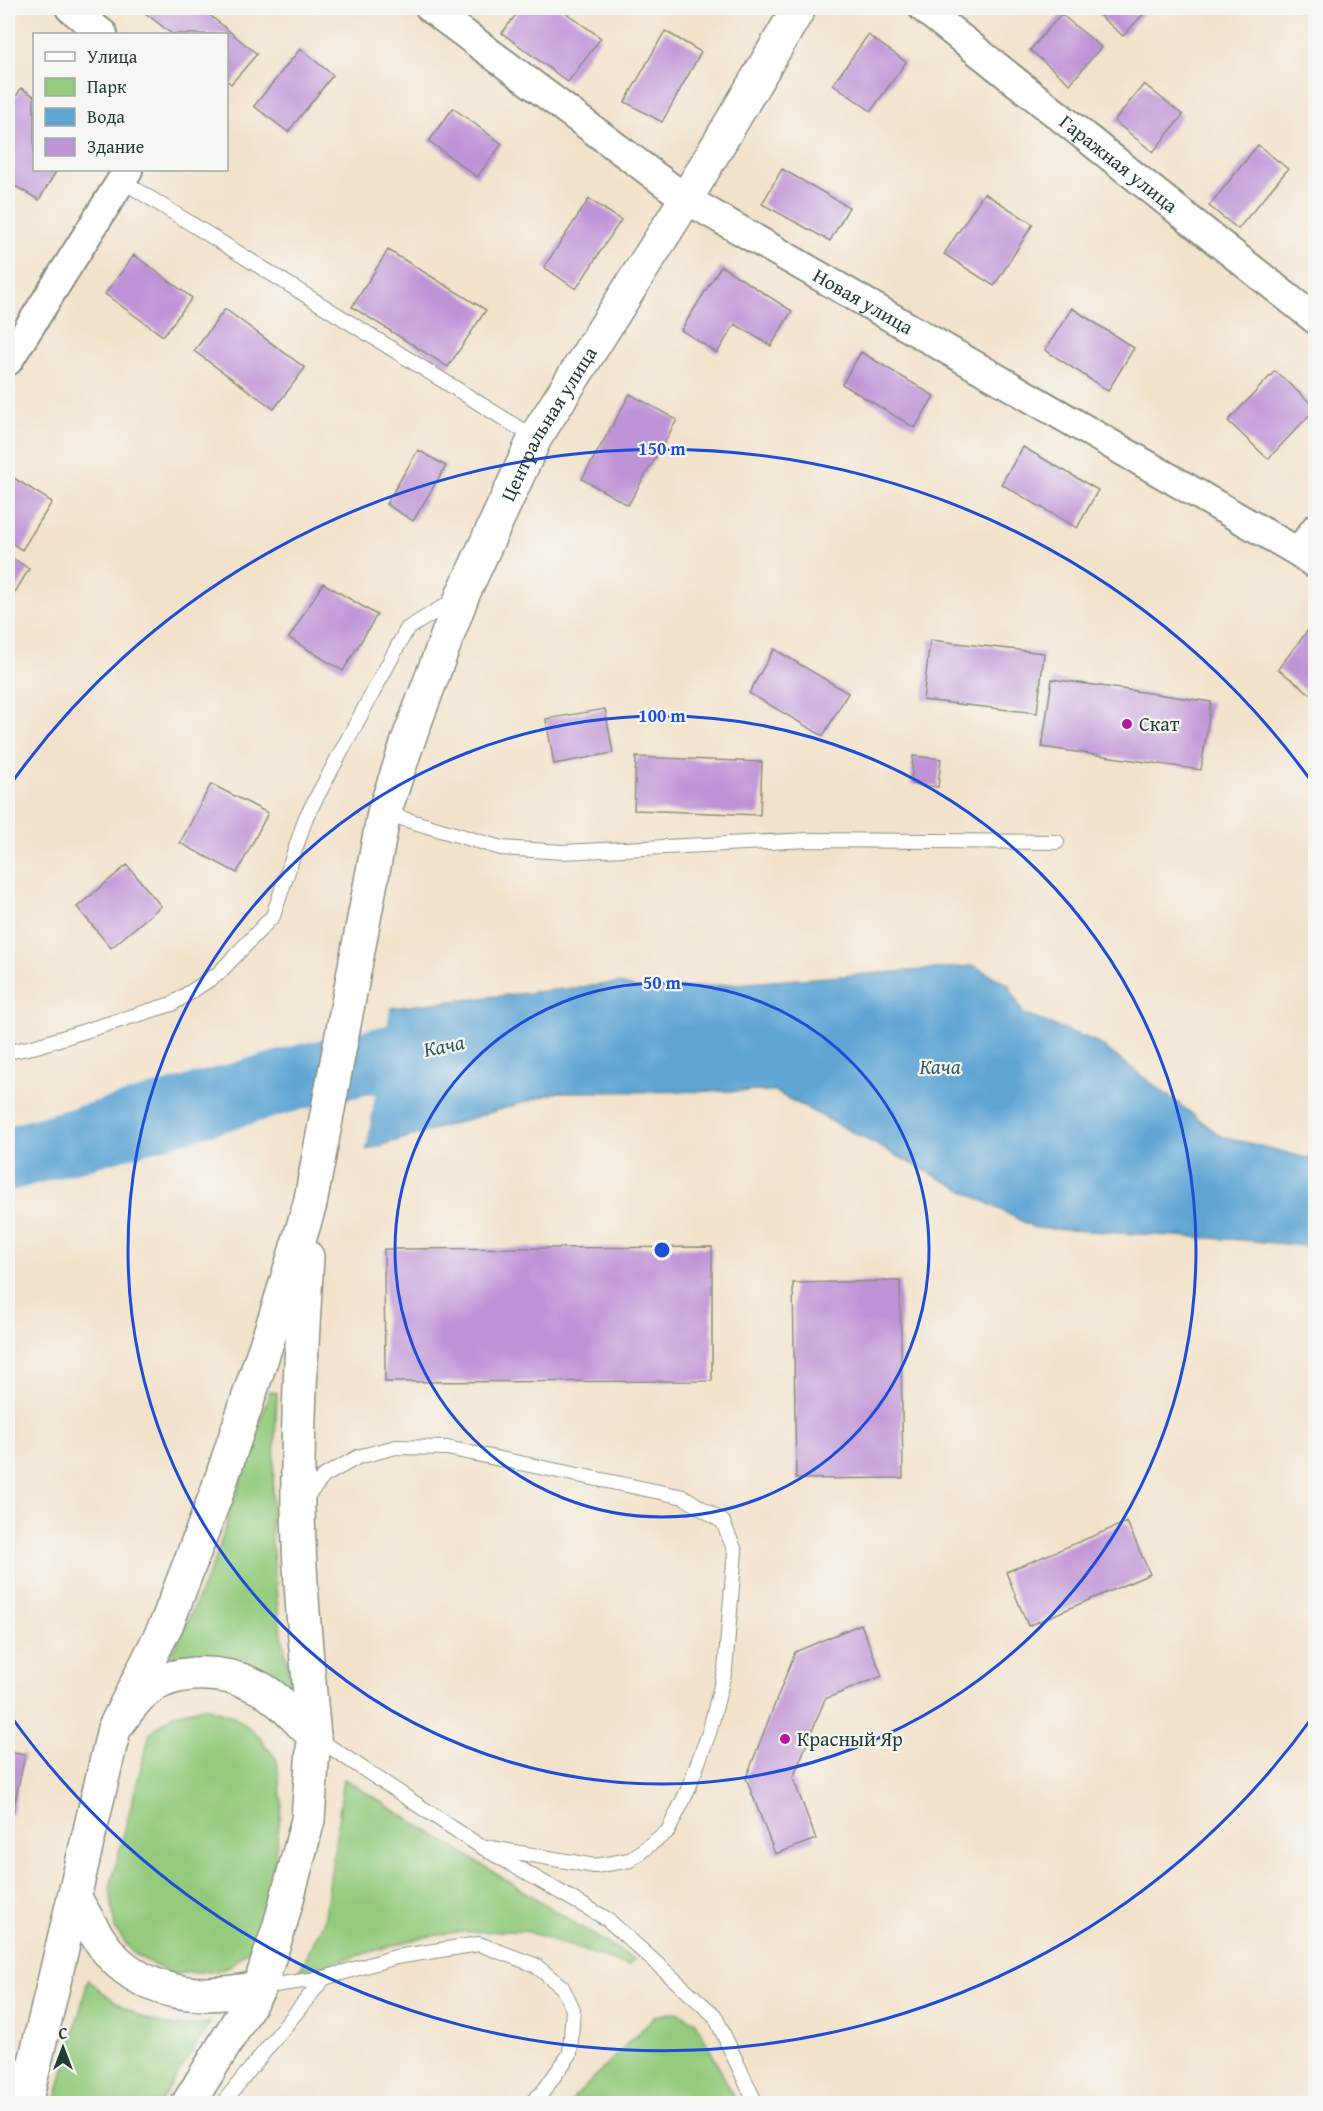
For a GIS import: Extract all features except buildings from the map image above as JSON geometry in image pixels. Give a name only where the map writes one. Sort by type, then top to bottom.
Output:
[{"type":"street","points":[[70,8],[102,33]]},
{"type":"street","name":"Новая улица","points":[[430,8],[686,199],[1307,559]]},
{"type":"street","name":"Центральная улица","points":[[310,1204],[375,875],[384,813],[409,738],[463,594],[535,438],[686,199],[799,8]]},
{"type":"street","name":"Гаражная улица","points":[[923,8],[1316,320]]},
{"type":"street","points":[[8,361],[124,175]]},
{"type":"street","points":[[1307,559],[1316,528]]},
{"type":"street","points":[[188,2103],[259,1988],[280,1925],[308,1820],[314,1736],[300,1583],[298,1507],[300,1378],[310,1204]]},
{"type":"street","points":[[25,2103],[114,1728],[167,1623],[216,1495],[310,1204]]},
{"type":"street","points":[[114,1728],[144,1692],[182,1674],[222,1674],[258,1688],[284,1707],[314,1736]]},
{"type":"street","points":[[74,1897],[117,1962],[148,1984],[181,1993],[221,1995],[259,1988]]},
{"type":"lane","points":[[124,175],[535,438]]},
{"type":"lane","points":[[8,1052],[33,1047],[172,1004],[218,975],[273,916],[306,818],[407,629],[463,594]]},
{"type":"lane","points":[[384,813],[501,848],[563,852],[809,840],[1057,842]]},
{"type":"lane","points":[[298,1507],[324,1476],[358,1457],[396,1447],[447,1448],[684,1497],[723,1522],[735,1551],[725,1670],[709,1733],[687,1792],[668,1831],[630,1860],[595,1866],[480,1846]]},
{"type":"lane","points":[[314,1736],[480,1846],[607,1919],[715,2016],[756,2103]]},
{"type":"lane","points":[[259,1988],[324,1978],[396,1957],[479,1944],[535,1965],[562,1987],[573,2009],[570,2054],[542,2093],[530,2103]]},
{"type":"lane","points":[[222,2103],[324,1978]]},
{"type":"green space","points":[[270,1391],[277,1393],[271,1532],[279,1620],[292,1686],[259,1669],[233,1660],[169,1661],[215,1560]]},
{"type":"green space","points":[[204,1707],[234,1716],[256,1733],[277,1760],[282,1803],[266,1919],[247,1951],[231,1965],[216,1971],[171,1974],[134,1954],[115,1929],[110,1887],[150,1733],[174,1714]]},
{"type":"green space","points":[[344,1779],[634,1960],[628,1966],[526,1931],[457,1932],[419,1938],[299,1972],[324,1921]]},
{"type":"green space","points":[[88,1980],[118,2003],[152,2021],[164,2025],[180,2026],[210,2023],[160,2103],[55,2103]]},
{"type":"green space","points":[[677,2012],[696,2022],[737,2103],[569,2103],[655,2016]]},
{"type":"water","name":"Кача","points":[[974,966],[1009,985],[1023,1014],[1097,1042],[1221,1136],[1315,1160],[1315,1247],[1245,1240],[1035,1228],[774,1091],[558,1092],[366,1150],[390,1008],[618,983],[644,991]]},
{"type":"pier","points":[[391,1005],[365,1153],[363,1149],[387,1008]]},
{"type":"waterway","name":"Кача","points":[[8,1159],[308,1075],[469,1040]]},
{"type":"place","name":"Скат","points":[[1127,724]]},
{"type":"place","name":"Красный Яр","points":[[785,1739]]}]
